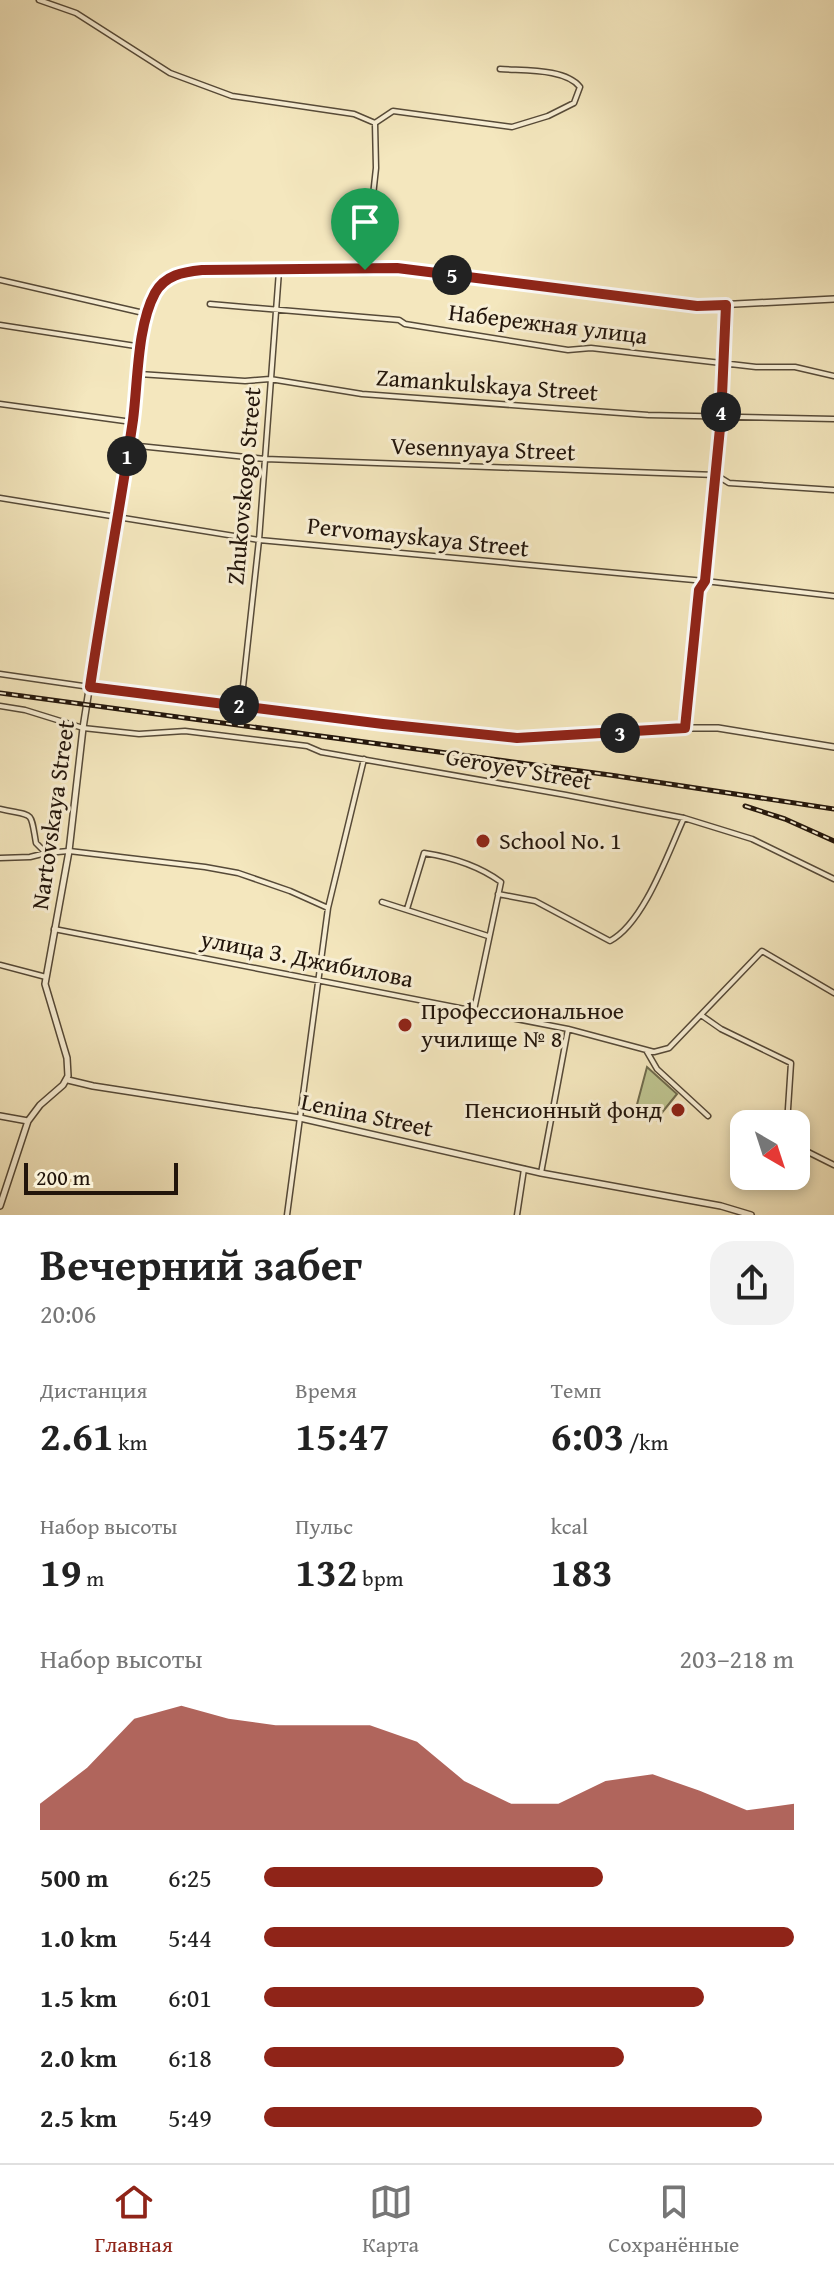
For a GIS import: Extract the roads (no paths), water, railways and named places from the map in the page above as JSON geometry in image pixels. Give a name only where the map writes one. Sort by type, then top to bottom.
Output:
[{"type":"street","points":[[39,0],[76,13],[170,73],[232,96],[354,114],[375,123]]},
{"type":"street","points":[[375,123],[393,111],[512,127],[548,116],[574,103],[580,87],[575,81],[556,75],[500,69]]},
{"type":"street","points":[[365,270],[376,168],[375,123]]},
{"type":"street","points":[[279,271],[397,268],[697,306],[834,299]]},
{"type":"street","name":"Nartovskaya Street","points":[[68,1080],[67,1058],[47,994],[46,977],[69,851],[83,728],[148,314],[157,290],[173,275],[202,270],[279,271]]},
{"type":"street","name":"Zhukovskogo Street","points":[[241,705],[259,540],[279,271]]},
{"type":"street","points":[[0,280],[148,314]]},
{"type":"street","name":"Набережная улица","points":[[210,304],[399,320],[405,324],[568,350],[591,348],[756,367],[795,367],[834,376]]},
{"type":"street","points":[[685,728],[699,590],[705,581],[716,475],[726,305]]},
{"type":"street","points":[[0,325],[142,347]]},
{"type":"street","name":"Zamankulskaya Street","points":[[139,374],[245,381],[270,379],[362,394],[721,418],[834,419]]},
{"type":"street","points":[[0,404],[132,422]]},
{"type":"street","name":"Vesennyaya Street","points":[[129,445],[265,459],[716,475],[729,483],[834,490]]},
{"type":"street","name":"Pervomayskaya Street","points":[[0,498],[259,540],[705,581],[834,596]]},
{"type":"street","points":[[0,674],[383,724],[517,738],[718,728],[834,747]]},
{"type":"street","name":"Geroyev Street","points":[[0,706],[25,710],[83,728],[139,734],[168,730],[307,746],[321,752],[684,818],[752,839],[834,879]]},
{"type":"street","points":[[287,1215],[328,908],[364,759]]},
{"type":"street","points":[[0,809],[25,814],[33,819],[36,843],[46,853]]},
{"type":"street","points":[[498,894],[535,901],[610,941],[619,936],[649,896],[684,818]]},
{"type":"street","points":[[0,858],[69,851],[205,867],[238,873],[328,908]]},
{"type":"street","points":[[407,909],[424,853],[441,856],[501,882],[474,1010]]},
{"type":"street","points":[[382,902],[488,936]]},
{"type":"street","name":"улица З. Джибилова","points":[[54,929],[317,978],[645,1047]]},
{"type":"street","points":[[645,1047],[654,1052],[669,1048],[762,951],[834,993]]},
{"type":"street","points":[[0,965],[46,977]]},
{"type":"street","points":[[701,1015],[721,1029],[791,1063],[788,1110]]},
{"type":"street","points":[[541,1173],[568,1029]]},
{"type":"street","points":[[645,1047],[657,1069],[708,1116]]},
{"type":"street","points":[[0,1206],[28,1121],[40,1105],[68,1080]]},
{"type":"street","name":"Lenina Street","points":[[68,1080],[300,1118],[541,1173],[721,1206],[751,1215]]},
{"type":"street","points":[[0,1116],[28,1121]]},
{"type":"street","points":[[810,1153],[834,1165]]},
{"type":"street","points":[[517,1215],[524,1169]]},
{"type":"railway","points":[[0,693],[610,775],[834,809]]},
{"type":"railway","points":[[745,806],[785,819],[834,841]]},
{"type":"place","name":"School No. 1","points":[[483,841]]},
{"type":"place","name":"Профессиональное училище № 8","points":[[405,1025]]},
{"type":"place","name":"Пенсионный фонд","points":[[678,1110]]}]
